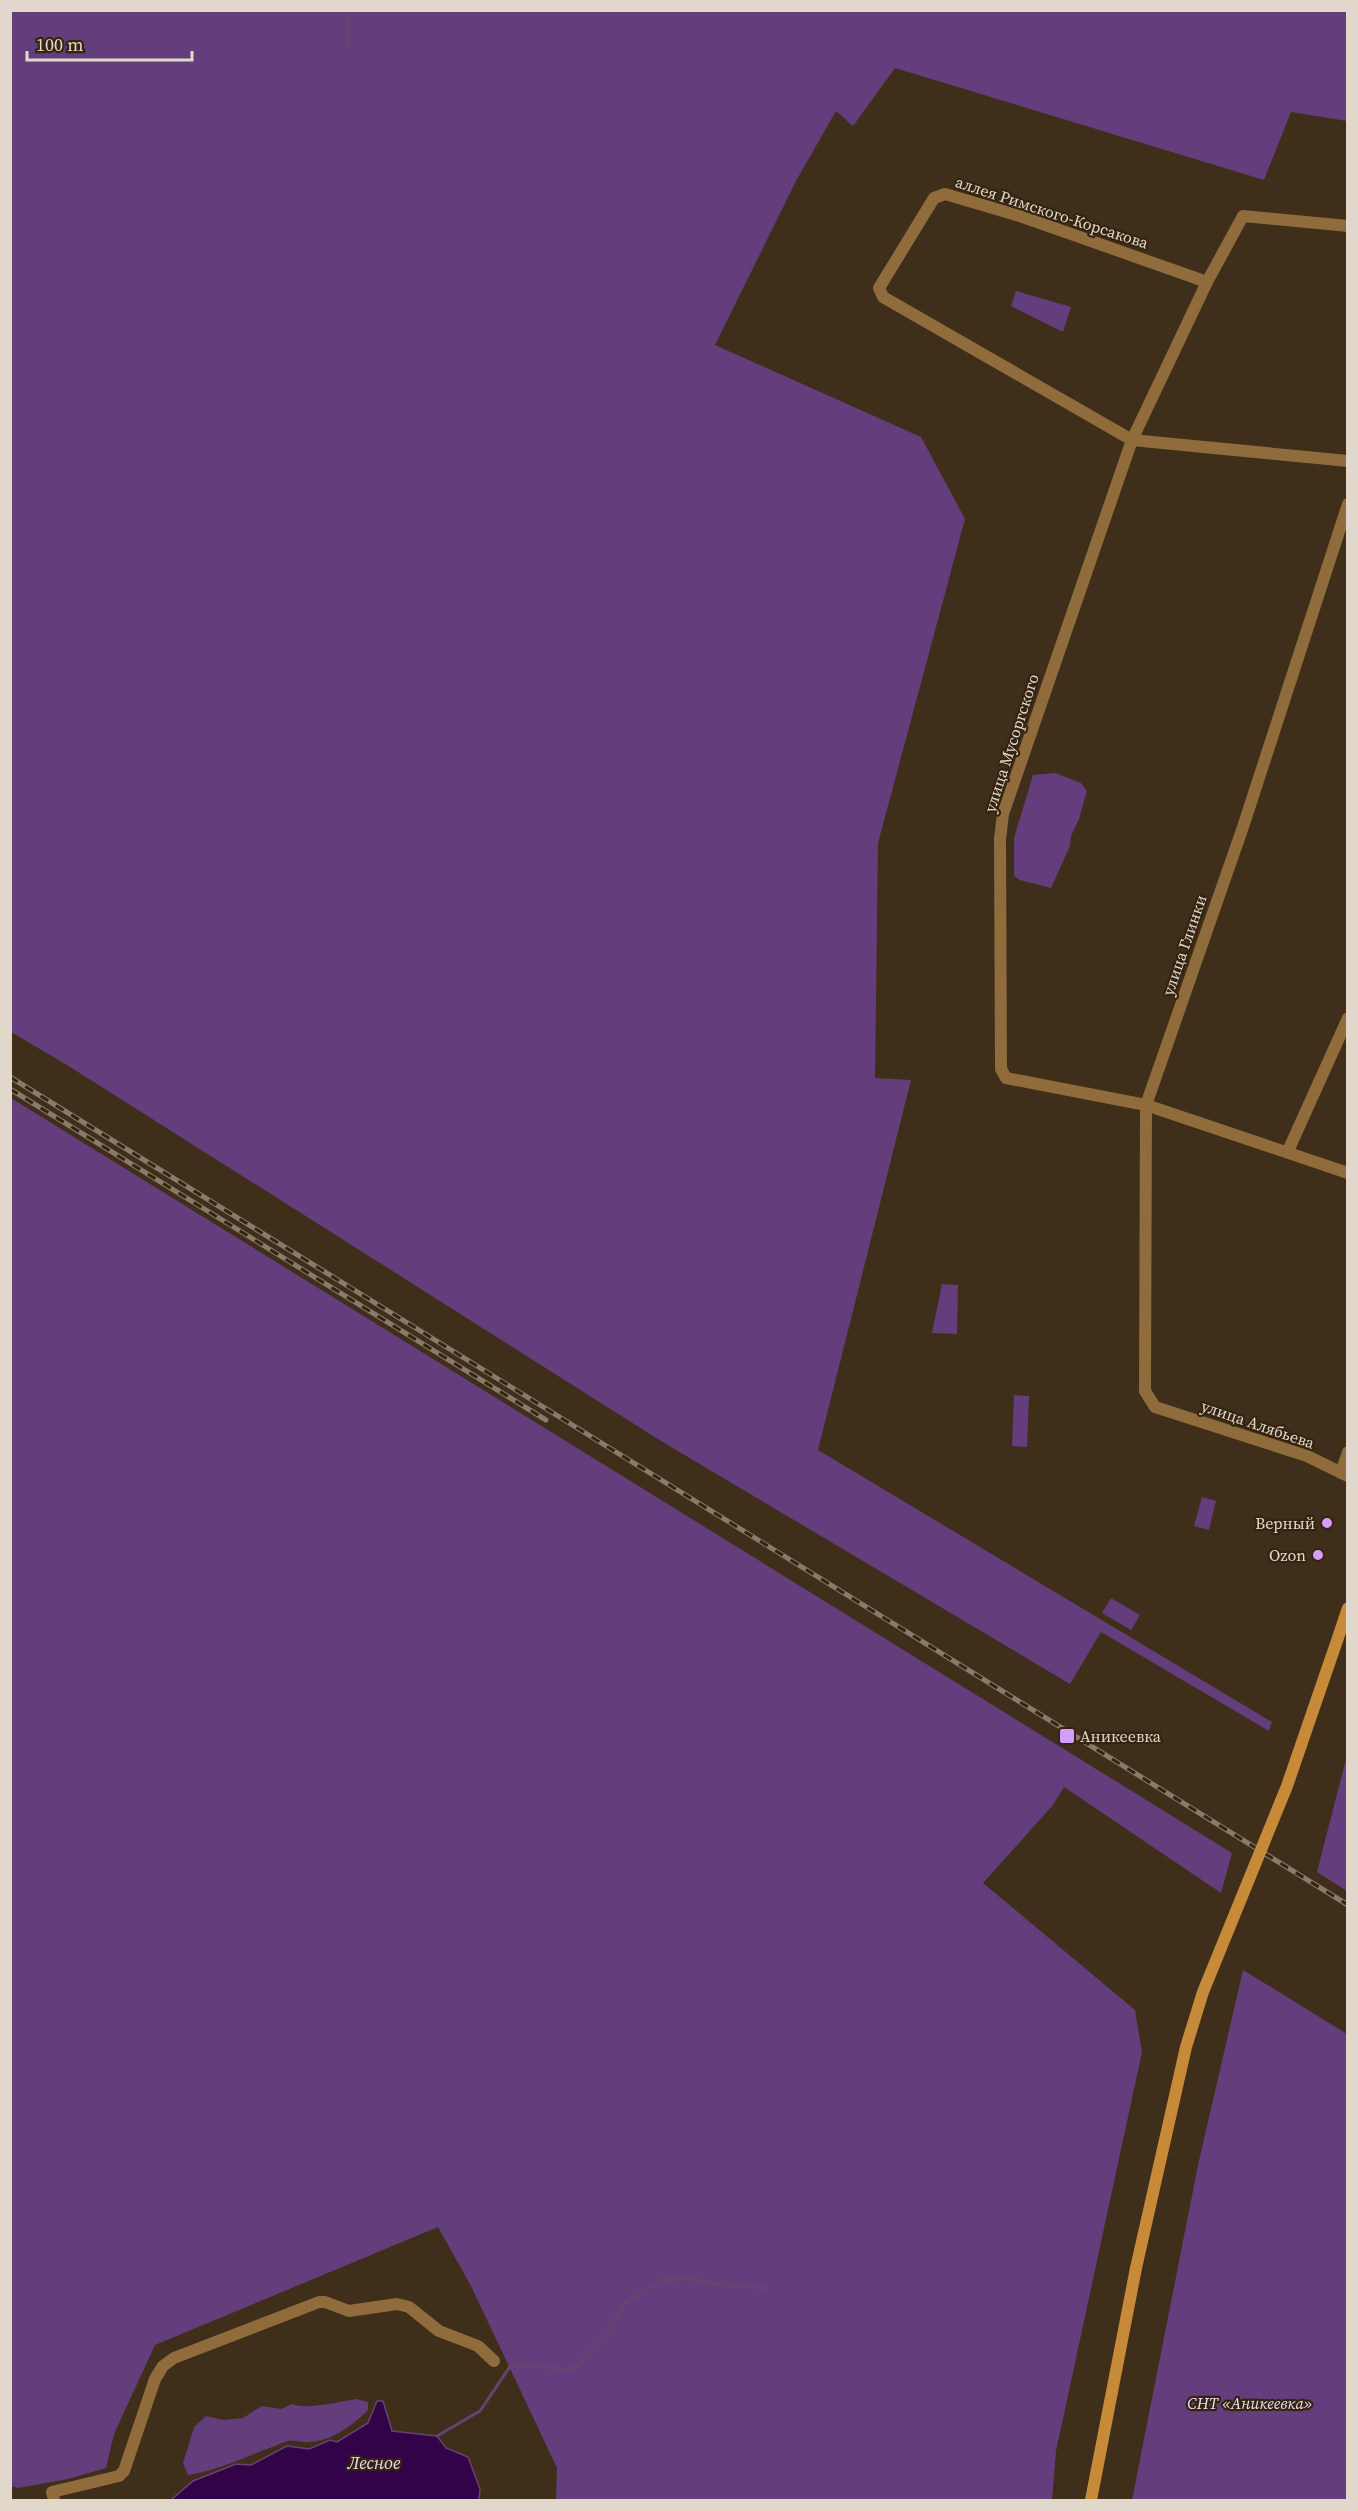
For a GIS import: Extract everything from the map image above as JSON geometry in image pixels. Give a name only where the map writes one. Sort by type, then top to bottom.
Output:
[{"type":"street","name":"аллея Римского-Корсакова","points":[[1132,440],[883,297],[880,283],[934,198],[945,194],[1020,216],[1207,282]]},
{"type":"street","points":[[1347,226],[1243,216],[1207,282],[1132,440],[1347,461]]},
{"type":"street","name":"улица Мусоргского","points":[[1132,440],[1003,814],[1000,839],[1001,1069],[1006,1078],[1146,1105]]},
{"type":"street","name":"улица Глинки","points":[[1155,1407],[1145,1391],[1146,1105],[1243,827],[1347,504]]},
{"type":"street","points":[[1288,1151],[1347,1017]]},
{"type":"street","points":[[1146,1105],[1288,1151],[1347,1173]]},
{"type":"street","name":"улица Алябьева","points":[[1155,1407],[1307,1456],[1344,1475]]},
{"type":"street","points":[[1344,1475],[1347,1452]]},
{"type":"street","points":[[1091,2500],[1136,2268],[1186,2047],[1203,1992],[1287,1786],[1347,1608]]},
{"type":"street","points":[[54,2500],[52,2492],[119,2476],[124,2471],[155,2379],[163,2366],[174,2358],[319,2302],[349,2311],[397,2304],[409,2307],[439,2331],[478,2346],[494,2361]]},
{"type":"green space","points":[[10,11],[1347,11],[1347,121],[1291,112],[1264,180],[895,68],[853,126],[836,111],[796,181],[715,345],[921,437],[965,519],[878,843],[875,1078],[911,1080],[818,1450],[1272,1722],[1269,1731],[1101,1632],[1070,1684],[661,1441],[67,1065],[11,1032]]},
{"type":"green space","points":[[1016,291],[1071,307],[1063,332],[1011,306]]},
{"type":"green space","points":[[1055,773],[1081,783],[1087,791],[1079,819],[1071,836],[1070,846],[1051,888],[1020,880],[1014,876],[1014,838],[1033,775]]},
{"type":"green space","points":[[11,1098],[1232,1853],[1221,1893],[1064,1787],[1053,1805],[983,1883],[1135,2010],[1142,2052],[1056,2451],[1052,2500],[556,2500],[557,2468],[470,2284],[438,2227],[155,2345],[114,2434],[106,2468],[68,2479],[18,2488],[11,2486]]},
{"type":"green space","points":[[942,1284],[958,1285],[957,1334],[932,1333]]},
{"type":"green space","points":[[1014,1395],[1029,1396],[1027,1447],[1012,1446]]},
{"type":"green space","points":[[1202,1497],[1216,1501],[1209,1530],[1194,1526]]},
{"type":"green space","points":[[1111,1598],[1140,1615],[1131,1630],[1102,1613]]},
{"type":"green space","points":[[1347,1755],[1347,1891],[1317,1872]]},
{"type":"green space","name":"СНТ «Аникеевка»","points":[[1243,1970],[1347,2034],[1347,2500],[1132,2500],[1198,2165]]},
{"type":"green space","points":[[356,2399],[368,2402],[368,2410],[348,2427],[325,2439],[308,2442],[288,2441],[224,2466],[188,2475],[183,2463],[194,2427],[206,2416],[223,2420],[243,2418],[262,2406],[281,2409],[292,2404],[314,2406]]},
{"type":"water","name":"Лесное","points":[[377,2401],[383,2401],[392,2431],[437,2436],[446,2448],[468,2457],[480,2489],[479,2500],[171,2500],[193,2481],[236,2464],[251,2465],[287,2446],[309,2449],[330,2440],[337,2442],[368,2423]]},
{"type":"waterway","points":[[347,47],[350,10]]},
{"type":"waterway","points":[[437,2436],[480,2411],[511,2365],[566,2369],[576,2367],[608,2331],[624,2304],[661,2280],[692,2279],[733,2287],[771,2288]]},
{"type":"railway","points":[[10,1077],[1348,1905]]},
{"type":"railway","points":[[10,1089],[546,1420]]},
{"type":"place","name":"Верный","points":[[1327,1523]]},
{"type":"place","name":"Ozon","points":[[1318,1555]]},
{"type":"place","name":"Аникеевка","points":[[1067,1736]]}]
